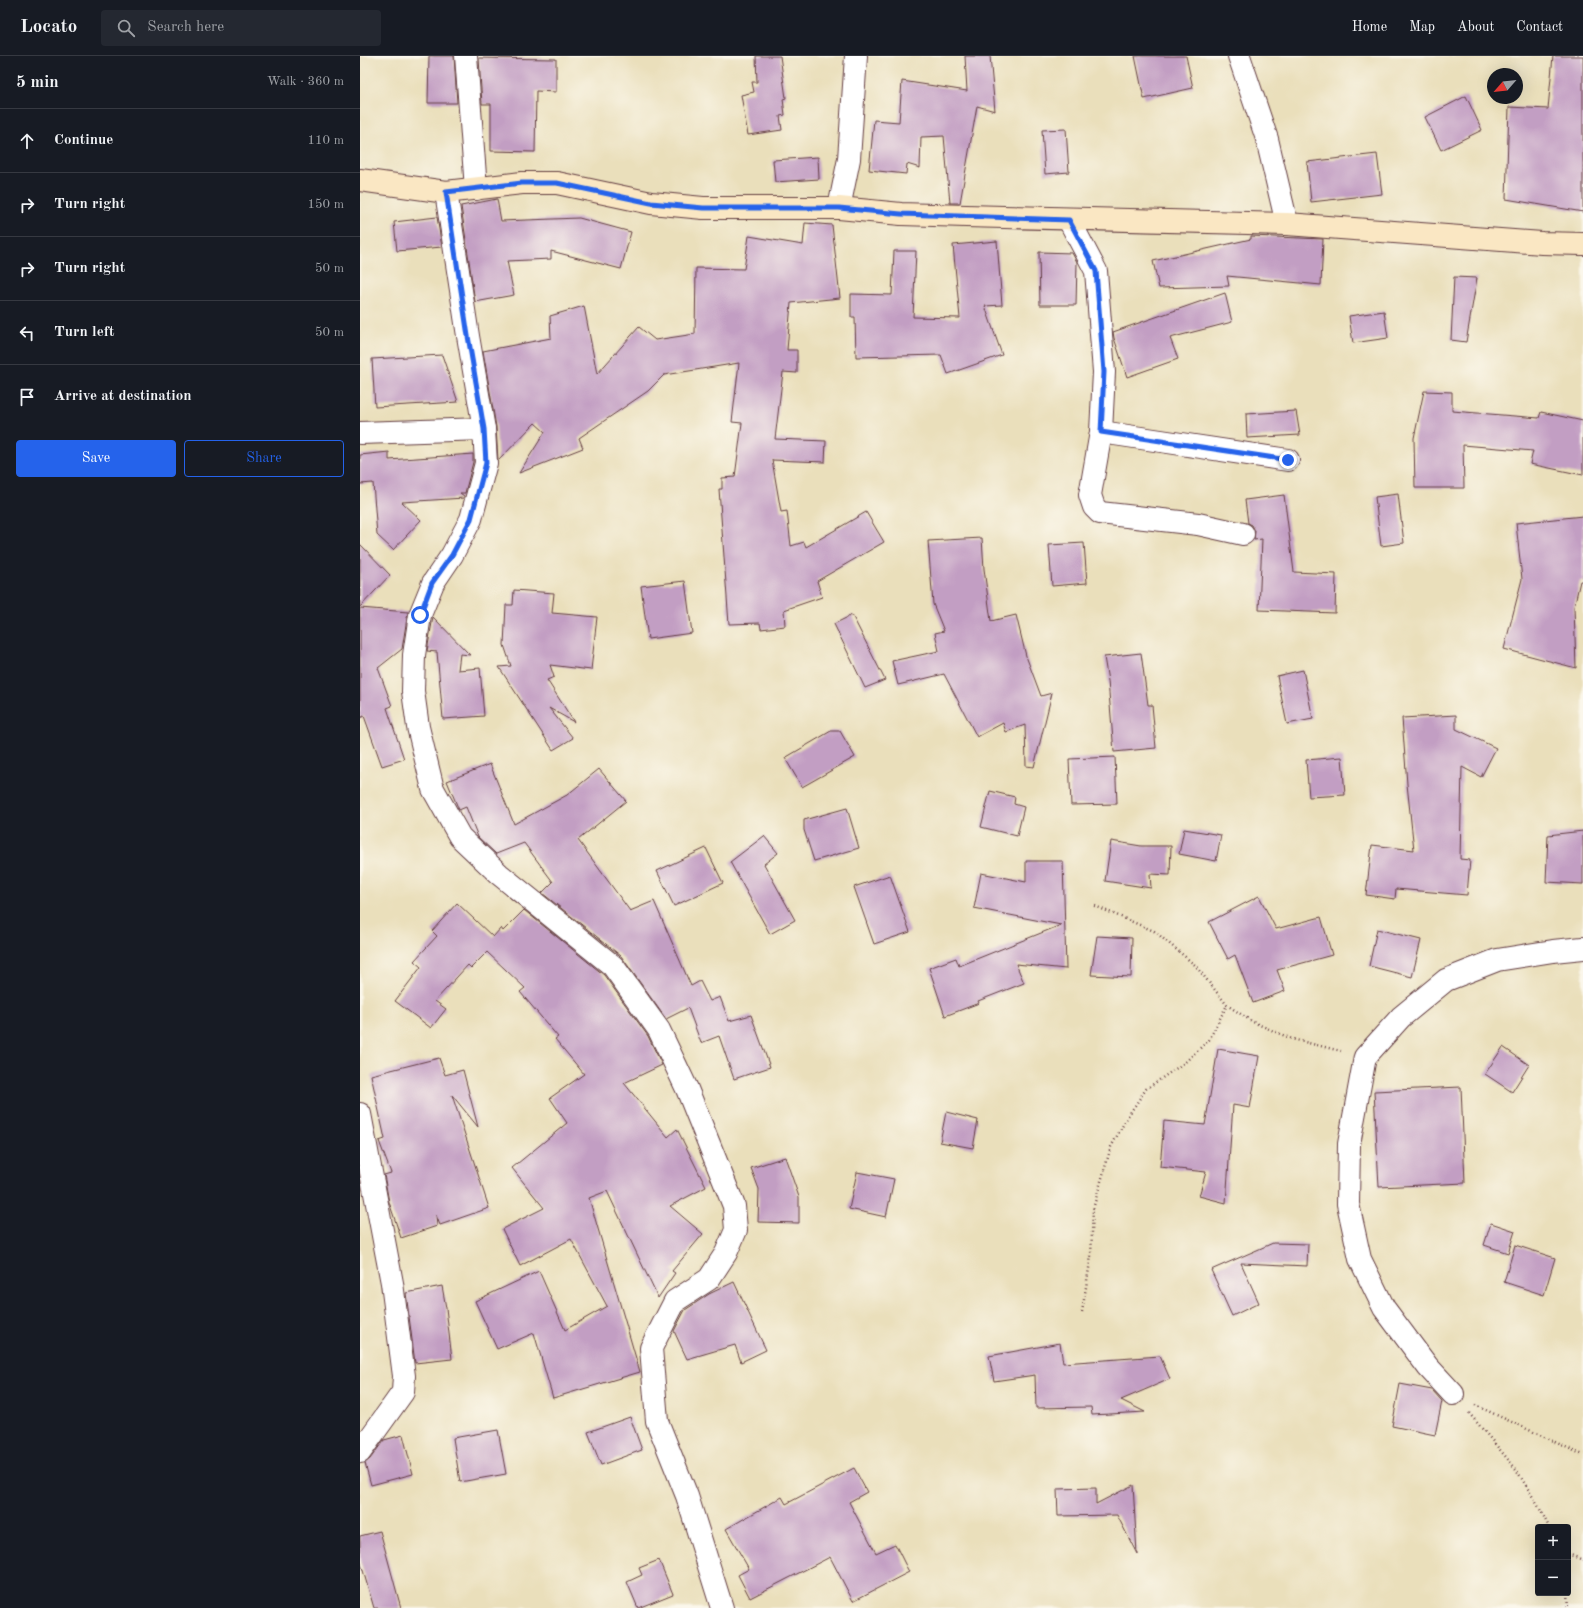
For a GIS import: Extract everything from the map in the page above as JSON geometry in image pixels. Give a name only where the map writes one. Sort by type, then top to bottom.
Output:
[{"type":"main road","points":[[360,180],[446,192],[522,183],[557,183],[651,203],[703,208],[839,208],[901,214],[1069,220],[1287,224],[1542,243],[1583,244]]},
{"type":"street","points":[[466,56],[476,189]]},
{"type":"street","points":[[839,208],[849,159],[856,56]]},
{"type":"street","points":[[1239,56],[1267,139],[1287,224]]},
{"type":"street","points":[[446,192],[484,429],[486,463],[471,519],[452,555],[432,583],[420,615],[414,655],[413,691],[418,727],[433,789],[460,837],[499,874],[613,966],[659,1030],[687,1089],[732,1200],[736,1230],[726,1253],[710,1279],[675,1301],[651,1348],[657,1421],[687,1496],[722,1608]]},
{"type":"street","points":[[1069,220],[1096,271],[1104,372],[1101,432],[1090,496],[1094,507],[1100,513],[1198,524],[1243,534]]},
{"type":"street","points":[[360,433],[484,429]]},
{"type":"street","points":[[1101,432],[1288,460]]},
{"type":"street","points":[[1453,1394],[1428,1367],[1384,1308],[1360,1259],[1348,1204],[1349,1151],[1365,1056],[1401,1018],[1446,980],[1497,960],[1583,948]]},
{"type":"street","points":[[360,1114],[392,1283],[404,1376],[403,1392],[360,1452]]},
{"type":"path","points":[[1095,906],[1154,931],[1195,965],[1227,1005],[1253,1022],[1292,1039],[1365,1056]]},
{"type":"path","points":[[1082,1312],[1091,1256],[1093,1209],[1111,1147],[1128,1116],[1146,1090],[1184,1063],[1209,1040],[1227,1005]]},
{"type":"path","points":[[1453,1394],[1583,1455]]},
{"type":"path","points":[[1453,1394],[1516,1469],[1548,1524]]},
{"type":"path","points":[[1571,1555],[1583,1560]]},
{"type":"path","points":[[1567,1596],[1568,1608]]},
{"type":"building","points":[[429,56],[454,56],[457,103],[428,103]]},
{"type":"building","points":[[756,56],[780,56],[786,98],[783,99],[785,115],[780,116],[782,130],[748,135],[741,95],[754,92],[752,82],[757,82]]},
{"type":"building","points":[[965,56],[990,56],[995,111],[977,106],[960,203],[950,203],[944,136],[921,137],[920,168],[907,164],[906,174],[869,170],[874,120],[899,122],[902,81],[967,91]]},
{"type":"building","points":[[1135,56],[1186,56],[1193,88],[1144,99]]},
{"type":"building","points":[[1553,56],[1583,56],[1583,212],[1506,199],[1509,107],[1548,109]]},
{"type":"building","points":[[479,58],[556,59],[556,92],[536,91],[535,152],[491,151],[491,104],[482,104]]},
{"type":"building","points":[[1466,96],[1482,130],[1441,150],[1425,117]]},
{"type":"building","points":[[1066,129],[1069,172],[1045,174],[1042,130]]},
{"type":"building","points":[[1377,154],[1382,194],[1311,202],[1307,162]]},
{"type":"building","points":[[818,157],[819,179],[775,182],[773,160]]},
{"type":"building","points":[[497,199],[501,221],[579,218],[631,232],[621,269],[551,251],[551,259],[507,261],[514,295],[475,302],[461,206]]},
{"type":"building","points":[[437,217],[442,247],[397,251],[394,222]]},
{"type":"building","points":[[805,223],[832,225],[840,298],[791,303],[787,350],[797,350],[797,373],[783,372],[775,439],[826,441],[825,462],[772,460],[781,512],[787,511],[791,546],[804,542],[806,547],[866,512],[884,542],[817,581],[822,597],[784,610],[785,626],[761,629],[760,623],[729,624],[719,489],[722,489],[722,478],[735,477],[742,423],[732,422],[739,363],[664,375],[648,391],[579,438],[583,448],[519,473],[545,432],[535,423],[498,461],[496,427],[483,351],[551,338],[550,316],[584,306],[597,374],[639,327],[655,340],[695,334],[696,268],[744,269],[749,236],[803,245]]},
{"type":"building","points":[[1251,236],[1323,239],[1321,285],[1227,276],[1229,286],[1159,288],[1153,261],[1251,239]]},
{"type":"building","points":[[997,241],[1002,305],[985,306],[1002,355],[948,374],[941,355],[856,357],[855,317],[851,317],[851,294],[892,295],[894,251],[916,251],[913,317],[960,318],[953,245]]},
{"type":"building","points":[[1039,252],[1072,253],[1077,262],[1076,305],[1040,305]]},
{"type":"building","points":[[1454,277],[1477,278],[1466,342],[1451,340]]},
{"type":"building","points":[[1225,293],[1232,322],[1170,338],[1178,359],[1127,377],[1113,332]]},
{"type":"building","points":[[1384,311],[1388,338],[1353,343],[1349,316]]},
{"type":"building","points":[[442,355],[458,402],[375,407],[372,359]]},
{"type":"building","points":[[1424,391],[1452,392],[1452,411],[1539,418],[1541,412],[1583,421],[1583,475],[1530,464],[1533,451],[1463,445],[1464,488],[1415,488],[1414,438]]},
{"type":"building","points":[[1296,411],[1300,435],[1247,438],[1246,414]]},
{"type":"building","points":[[389,452],[389,460],[473,454],[473,462],[465,493],[460,493],[464,496],[464,498],[402,502],[421,520],[393,550],[377,535],[373,483],[360,484],[360,455]]},
{"type":"building","points":[[1398,494],[1404,543],[1381,546],[1375,497]]},
{"type":"building","points":[[1284,495],[1294,572],[1336,574],[1335,613],[1259,610],[1262,539],[1254,540],[1255,531],[1252,525],[1248,523],[1245,500]]},
{"type":"building","points":[[1583,516],[1583,581],[1580,581],[1574,607],[1576,668],[1504,649],[1522,579],[1516,523]]},
{"type":"building","points":[[982,538],[984,569],[991,621],[1016,615],[1026,656],[1041,696],[1052,693],[1034,767],[1026,766],[1025,725],[1006,732],[1003,723],[977,737],[944,674],[898,685],[892,661],[939,651],[935,633],[944,631],[933,604],[928,541]]},
{"type":"building","points":[[1084,543],[1087,583],[1052,586],[1049,545]]},
{"type":"building","points":[[360,544],[390,575],[360,607]]},
{"type":"building","points":[[685,581],[692,633],[648,639],[641,586]]},
{"type":"building","points":[[514,590],[554,593],[552,613],[597,617],[591,670],[550,665],[554,677],[547,680],[574,722],[549,708],[573,738],[553,750],[499,667],[511,666],[504,645],[506,605],[513,605]]},
{"type":"building","points":[[360,608],[408,612],[402,649],[378,668],[392,706],[387,708],[404,759],[382,766],[364,716],[360,718]]},
{"type":"building","points":[[852,615],[885,680],[865,688],[834,624]]},
{"type":"building","points":[[433,617],[470,655],[460,654],[458,670],[480,668],[484,716],[443,719],[437,652],[427,651]]},
{"type":"building","points":[[1141,653],[1148,705],[1152,705],[1156,748],[1114,752],[1108,681],[1104,657]]},
{"type":"building","points":[[1303,670],[1313,719],[1287,724],[1277,676]]},
{"type":"building","points":[[1456,715],[1456,729],[1496,748],[1481,777],[1462,767],[1460,859],[1470,860],[1467,895],[1396,889],[1395,899],[1366,895],[1372,845],[1414,850],[1402,718]]},
{"type":"building","points":[[831,731],[840,731],[855,757],[802,787],[785,758]]},
{"type":"building","points":[[1115,757],[1117,804],[1071,805],[1069,759]]},
{"type":"building","points":[[1342,757],[1345,795],[1309,797],[1306,760]]},
{"type":"building","points":[[490,764],[514,824],[567,795],[599,769],[626,801],[578,840],[630,911],[654,901],[691,986],[700,981],[710,1001],[720,997],[729,1021],[751,1015],[770,1067],[734,1079],[719,1036],[701,1043],[688,1008],[666,1019],[621,956],[542,893],[553,882],[524,843],[496,854],[478,837],[466,807],[459,810],[447,781]]},
{"type":"building","points":[[990,791],[1015,797],[1014,804],[1024,807],[1017,836],[981,827]]},
{"type":"building","points":[[847,808],[859,848],[814,861],[804,830],[804,820]]},
{"type":"building","points":[[1184,829],[1221,835],[1216,861],[1179,854]]},
{"type":"building","points":[[1583,831],[1583,884],[1546,882],[1548,835]]},
{"type":"building","points":[[764,836],[778,853],[764,864],[795,920],[770,934],[730,862]]},
{"type":"building","points":[[1111,841],[1141,846],[1171,846],[1170,875],[1150,874],[1151,888],[1105,881]]},
{"type":"building","points":[[706,848],[723,883],[674,906],[657,871]]},
{"type":"building","points":[[1026,861],[1063,861],[1066,969],[1016,964],[1024,983],[945,1016],[929,968],[956,958],[959,966],[1061,925],[974,908],[981,873],[1026,882]]},
{"type":"building","points":[[890,875],[910,932],[874,944],[854,887]]},
{"type":"building","points":[[1259,896],[1276,929],[1321,917],[1332,955],[1277,970],[1285,991],[1253,1003],[1235,955],[1228,959],[1209,922]]},
{"type":"building","points":[[457,903],[493,937],[501,928],[503,931],[524,910],[604,975],[648,1036],[662,1065],[624,1083],[668,1137],[677,1129],[706,1187],[670,1206],[703,1234],[672,1271],[675,1273],[658,1298],[607,1191],[589,1198],[640,1372],[553,1398],[534,1333],[497,1349],[475,1301],[539,1271],[565,1330],[607,1306],[571,1239],[520,1266],[502,1229],[544,1208],[512,1168],[567,1123],[550,1098],[584,1074],[555,1039],[558,1037],[520,992],[525,988],[487,952],[471,968],[468,965],[435,1001],[446,1009],[431,1028],[395,1001],[421,967],[414,961],[437,936],[432,931]]},
{"type":"building","points":[[1377,929],[1421,940],[1412,977],[1369,966]]},
{"type":"building","points":[[1097,936],[1132,938],[1131,977],[1091,975]]},
{"type":"building","points":[[1503,1047],[1529,1065],[1512,1092],[1485,1074]]},
{"type":"building","points":[[1218,1049],[1259,1056],[1250,1108],[1233,1105],[1226,1203],[1199,1196],[1206,1172],[1160,1167],[1164,1121],[1205,1125]]},
{"type":"building","points":[[439,1058],[445,1075],[463,1070],[478,1127],[452,1095],[489,1208],[440,1225],[436,1215],[437,1226],[401,1238],[389,1202],[384,1175],[391,1173],[379,1141],[385,1139],[371,1075]]},
{"type":"building","points":[[1461,1087],[1465,1183],[1379,1187],[1374,1091]]},
{"type":"building","points":[[946,1112],[978,1120],[973,1148],[940,1142]]},
{"type":"building","points":[[785,1157],[799,1197],[799,1223],[758,1222],[759,1189],[751,1168]]},
{"type":"building","points":[[857,1172],[894,1179],[886,1217],[849,1209]]},
{"type":"building","points":[[1491,1223],[1515,1231],[1508,1253],[1484,1245]]},
{"type":"building","points":[[1273,1243],[1308,1244],[1307,1266],[1241,1263],[1259,1303],[1232,1316],[1211,1270]]},
{"type":"building","points":[[1515,1245],[1555,1258],[1544,1295],[1504,1282]]},
{"type":"building","points":[[734,1282],[766,1350],[741,1362],[735,1345],[687,1359],[674,1331],[685,1310],[709,1294]]},
{"type":"building","points":[[442,1286],[452,1359],[415,1363],[406,1293]]},
{"type":"building","points":[[1060,1343],[1063,1363],[1160,1356],[1170,1379],[1121,1400],[1145,1412],[1092,1415],[1091,1407],[1036,1408],[1035,1375],[994,1381],[989,1356]]},
{"type":"building","points":[[1400,1384],[1432,1390],[1442,1401],[1435,1435],[1392,1426]]},
{"type":"building","points":[[630,1417],[642,1450],[601,1465],[588,1432]]},
{"type":"building","points":[[498,1430],[506,1474],[460,1482],[453,1438]]},
{"type":"building","points":[[403,1435],[413,1474],[371,1485],[365,1463],[370,1459],[384,1440]]},
{"type":"building","points":[[854,1468],[867,1492],[849,1502],[876,1553],[895,1544],[909,1572],[853,1601],[830,1557],[750,1598],[738,1575],[749,1569],[726,1529],[782,1497],[786,1504]]},
{"type":"building","points":[[1133,1485],[1137,1554],[1117,1515],[1058,1516],[1057,1489],[1096,1488],[1096,1504]]},
{"type":"building","points":[[380,1531],[401,1608],[374,1608],[360,1560],[360,1536]]},
{"type":"building","points":[[659,1560],[673,1594],[638,1608],[627,1582],[642,1575],[639,1568]]},
{"type":"route","points":[[420,615],[432,583],[452,555],[471,519],[486,463],[484,429],[446,192],[522,183],[557,183],[651,203],[703,208],[839,208],[901,214],[1069,220],[1096,271],[1104,372],[1101,432],[1288,460]]}]
